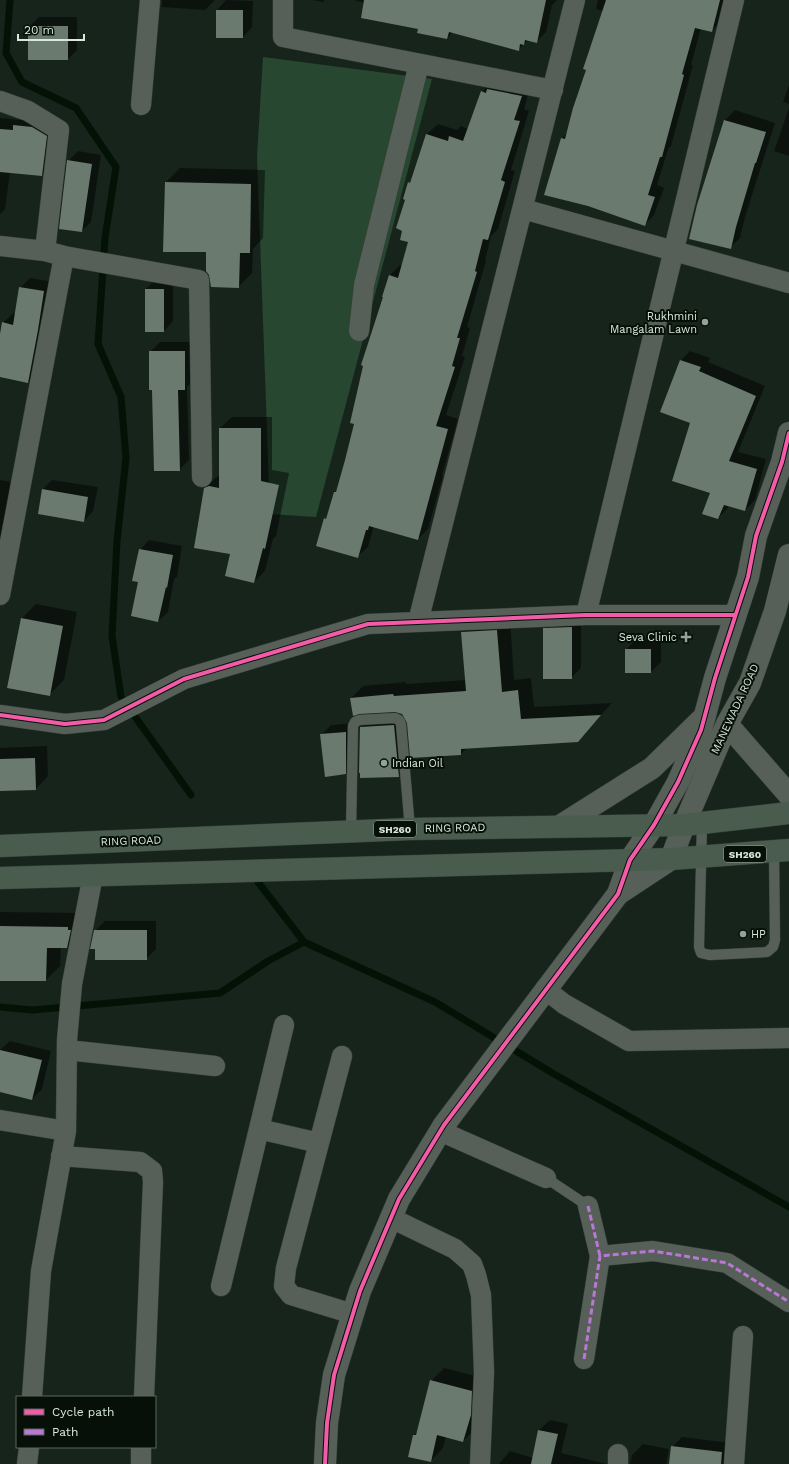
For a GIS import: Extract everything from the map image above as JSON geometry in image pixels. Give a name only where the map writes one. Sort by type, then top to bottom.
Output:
[{"type":"highway","name":"RING ROAD","points":[[0,846],[410,829],[693,824],[789,813]]},
{"type":"highway","name":"SH260","points":[[0,878],[671,859],[781,851]]},
{"type":"street","points":[[141,105],[150,0]]},
{"type":"street","points":[[283,0],[283,37],[553,90]]},
{"type":"street","points":[[418,622],[575,0]]},
{"type":"street","points":[[586,615],[734,0]]},
{"type":"street","points":[[359,331],[364,285],[420,64]]},
{"type":"street","points":[[0,101],[28,111],[59,130],[45,251]]},
{"type":"street","points":[[523,209],[789,283]]},
{"type":"street","points":[[0,246],[45,251],[64,256],[199,280],[202,477]]},
{"type":"street","points":[[0,595],[64,256]]},
{"type":"street","points":[[326,1464],[327,1423],[334,1375],[360,1291],[399,1199],[440,1131],[545,989],[618,894],[630,860],[654,825],[678,782],[701,730],[715,678],[748,577],[756,536],[782,462],[789,433]]},
{"type":"street","name":"MANEWADA ROAD","points":[[671,859],[693,824],[727,724],[750,683],[775,611],[789,555]]},
{"type":"street","points":[[0,715],[65,724],[104,720],[184,679],[368,624],[586,615],[735,615]]},
{"type":"street","points":[[560,826],[652,768],[704,716]]},
{"type":"street","points":[[727,724],[789,795]]},
{"type":"street","points":[[618,894],[671,859]]},
{"type":"street","points":[[32,1396],[41,1271],[66,1131],[67,1045],[72,984],[93,875]]},
{"type":"street","points":[[545,989],[564,1004],[628,1041],[789,1038]]},
{"type":"street","points":[[221,1286],[284,1025]]},
{"type":"street","points":[[67,1045],[215,1066]]},
{"type":"street","points":[[342,1056],[286,1268],[284,1286],[291,1295],[353,1314]]},
{"type":"street","points":[[0,1120],[66,1131]]},
{"type":"street","points":[[259,1129],[319,1143]]},
{"type":"street","points":[[440,1131],[546,1178]]},
{"type":"street","points":[[61,1156],[140,1162],[152,1171],[153,1182],[144,1396]]},
{"type":"street","points":[[584,1359],[600,1256],[588,1206]]},
{"type":"street","points":[[391,1218],[455,1249],[472,1264],[481,1295],[484,1372],[480,1464]]},
{"type":"street","points":[[600,1256],[653,1251],[727,1264],[789,1302]]},
{"type":"street","points":[[734,1464],[743,1336]]},
{"type":"street","points":[[27,1464],[29,1448]]},
{"type":"street","points":[[141,1448],[141,1464]]},
{"type":"lane","points":[[351,832],[354,722],[359,720],[395,718],[399,720],[401,724],[410,829]]},
{"type":"lane","points":[[693,824],[702,857],[699,947],[701,953],[710,955],[767,952],[773,947],[775,940],[781,851]]},
{"type":"lane","points":[[546,1178],[588,1206]]},
{"type":"green space","points":[[263,57],[432,79],[316,517],[270,514],[257,156]]},
{"type":"building","points":[[364,0],[546,0],[537,43],[525,40],[524,45],[520,44],[519,51],[449,32],[447,39],[417,33],[418,29],[361,18]]},
{"type":"building","points":[[606,0],[720,0],[712,32],[695,28],[662,157],[660,157],[648,195],[655,197],[645,226],[588,206],[544,195],[561,138],[565,139],[573,108],[586,70],[583,69]]},
{"type":"building","points":[[216,10],[243,10],[243,38],[216,38]]},
{"type":"building","points":[[28,26],[68,26],[68,60],[28,60]]},
{"type":"building","points":[[487,89],[522,96],[514,120],[520,121],[501,180],[505,182],[488,240],[483,239],[475,271],[477,272],[457,338],[460,338],[452,366],[455,367],[436,426],[448,429],[418,540],[369,526],[368,530],[366,530],[358,558],[316,546],[324,518],[326,519],[334,492],[336,492],[354,424],[350,423],[363,366],[361,365],[389,275],[398,278],[408,242],[400,240],[402,231],[396,228],[405,200],[403,199],[408,182],[410,183],[426,134],[448,141],[449,136],[463,141],[481,91],[486,93]]},
{"type":"building","points":[[724,120],[766,132],[755,163],[731,249],[689,239],[697,205]]},
{"type":"building","points":[[13,125],[32,127],[47,136],[42,176],[0,172],[0,129],[13,130]]},
{"type":"building","points":[[67,160],[92,164],[82,232],[59,229]]},
{"type":"building","points":[[165,182],[251,184],[250,253],[240,253],[239,288],[211,287],[209,275],[206,271],[206,252],[163,252]]},
{"type":"building","points":[[19,287],[44,291],[28,383],[0,377],[0,334],[2,322],[13,325]]},
{"type":"building","points":[[145,289],[164,289],[164,332],[145,332]]},
{"type":"building","points":[[149,351],[185,351],[185,390],[178,390],[180,471],[154,471],[152,390],[149,390]]},
{"type":"building","points":[[680,360],[701,367],[699,371],[756,396],[729,461],[757,469],[745,511],[724,505],[718,519],[702,514],[710,493],[672,481],[690,423],[660,412]]},
{"type":"building","points":[[219,428],[261,428],[261,481],[279,485],[265,549],[263,548],[254,583],[225,576],[230,554],[194,548],[204,488],[209,486],[219,488]]},
{"type":"building","points":[[42,489],[88,497],[84,522],[38,514]]},
{"type":"building","points":[[139,549],[173,555],[167,588],[166,587],[158,622],[131,616],[138,582],[132,581]]},
{"type":"building","points":[[21,618],[63,626],[50,696],[7,688]]},
{"type":"building","points":[[572,627],[572,679],[543,679],[543,628]]},
{"type":"building","points":[[497,630],[502,692],[518,690],[521,719],[601,715],[578,742],[461,749],[461,755],[410,758],[407,723],[402,714],[395,712],[359,714],[353,716],[350,698],[393,694],[394,696],[466,691],[461,632]]},
{"type":"building","points":[[625,649],[651,649],[651,673],[625,673]]},
{"type":"building","points":[[394,725],[399,777],[360,778],[360,727]]},
{"type":"building","points":[[346,732],[346,774],[325,777],[320,734]]},
{"type":"building","points":[[35,758],[36,790],[0,791],[0,759]]},
{"type":"building","points":[[0,926],[68,927],[68,930],[71,930],[67,948],[47,948],[46,981],[0,981]]},
{"type":"building","points":[[94,930],[147,930],[147,960],[95,960],[95,949],[90,949]]},
{"type":"building","points":[[0,1050],[42,1060],[32,1100],[0,1092]]},
{"type":"building","points":[[430,1380],[472,1391],[471,1415],[463,1442],[437,1435],[431,1462],[408,1457],[413,1435],[416,1435]]},
{"type":"building","points":[[538,1430],[558,1434],[551,1464],[531,1464]]},
{"type":"building","points":[[671,1446],[722,1452],[721,1464],[669,1464]]},
{"type":"waterway","points":[[10,0],[6,53],[22,82],[76,108],[116,167],[105,238],[98,344],[121,397],[126,458],[117,541],[112,636],[121,697],[191,795]]},
{"type":"waterway","points":[[258,882],[304,942]]},
{"type":"waterway","points":[[0,1007],[33,1010],[220,993],[268,961],[304,942],[435,1002],[554,1074],[789,1207]]},
{"type":"marked path","points":[[588,1206],[600,1256]]},
{"type":"marked path","points":[[584,1359],[600,1256],[653,1251],[727,1263],[789,1302]]},
{"type":"cycle path","points":[[325,1464],[327,1423],[334,1375],[360,1291],[399,1199],[444,1125],[618,894],[630,860],[654,825],[678,782],[701,730],[715,678],[748,577],[756,536],[782,462],[789,433]]},
{"type":"cycle path","points":[[0,715],[65,724],[104,720],[184,679],[368,624],[586,615],[735,615]]},
{"type":"place","name":"Rukhmini Mangalam Lawn","points":[[705,322]]},
{"type":"place","name":"Seva Clinic","points":[[686,637]]},
{"type":"place","name":"Indian Oil","points":[[384,763]]},
{"type":"place","name":"HP","points":[[743,934]]}]
